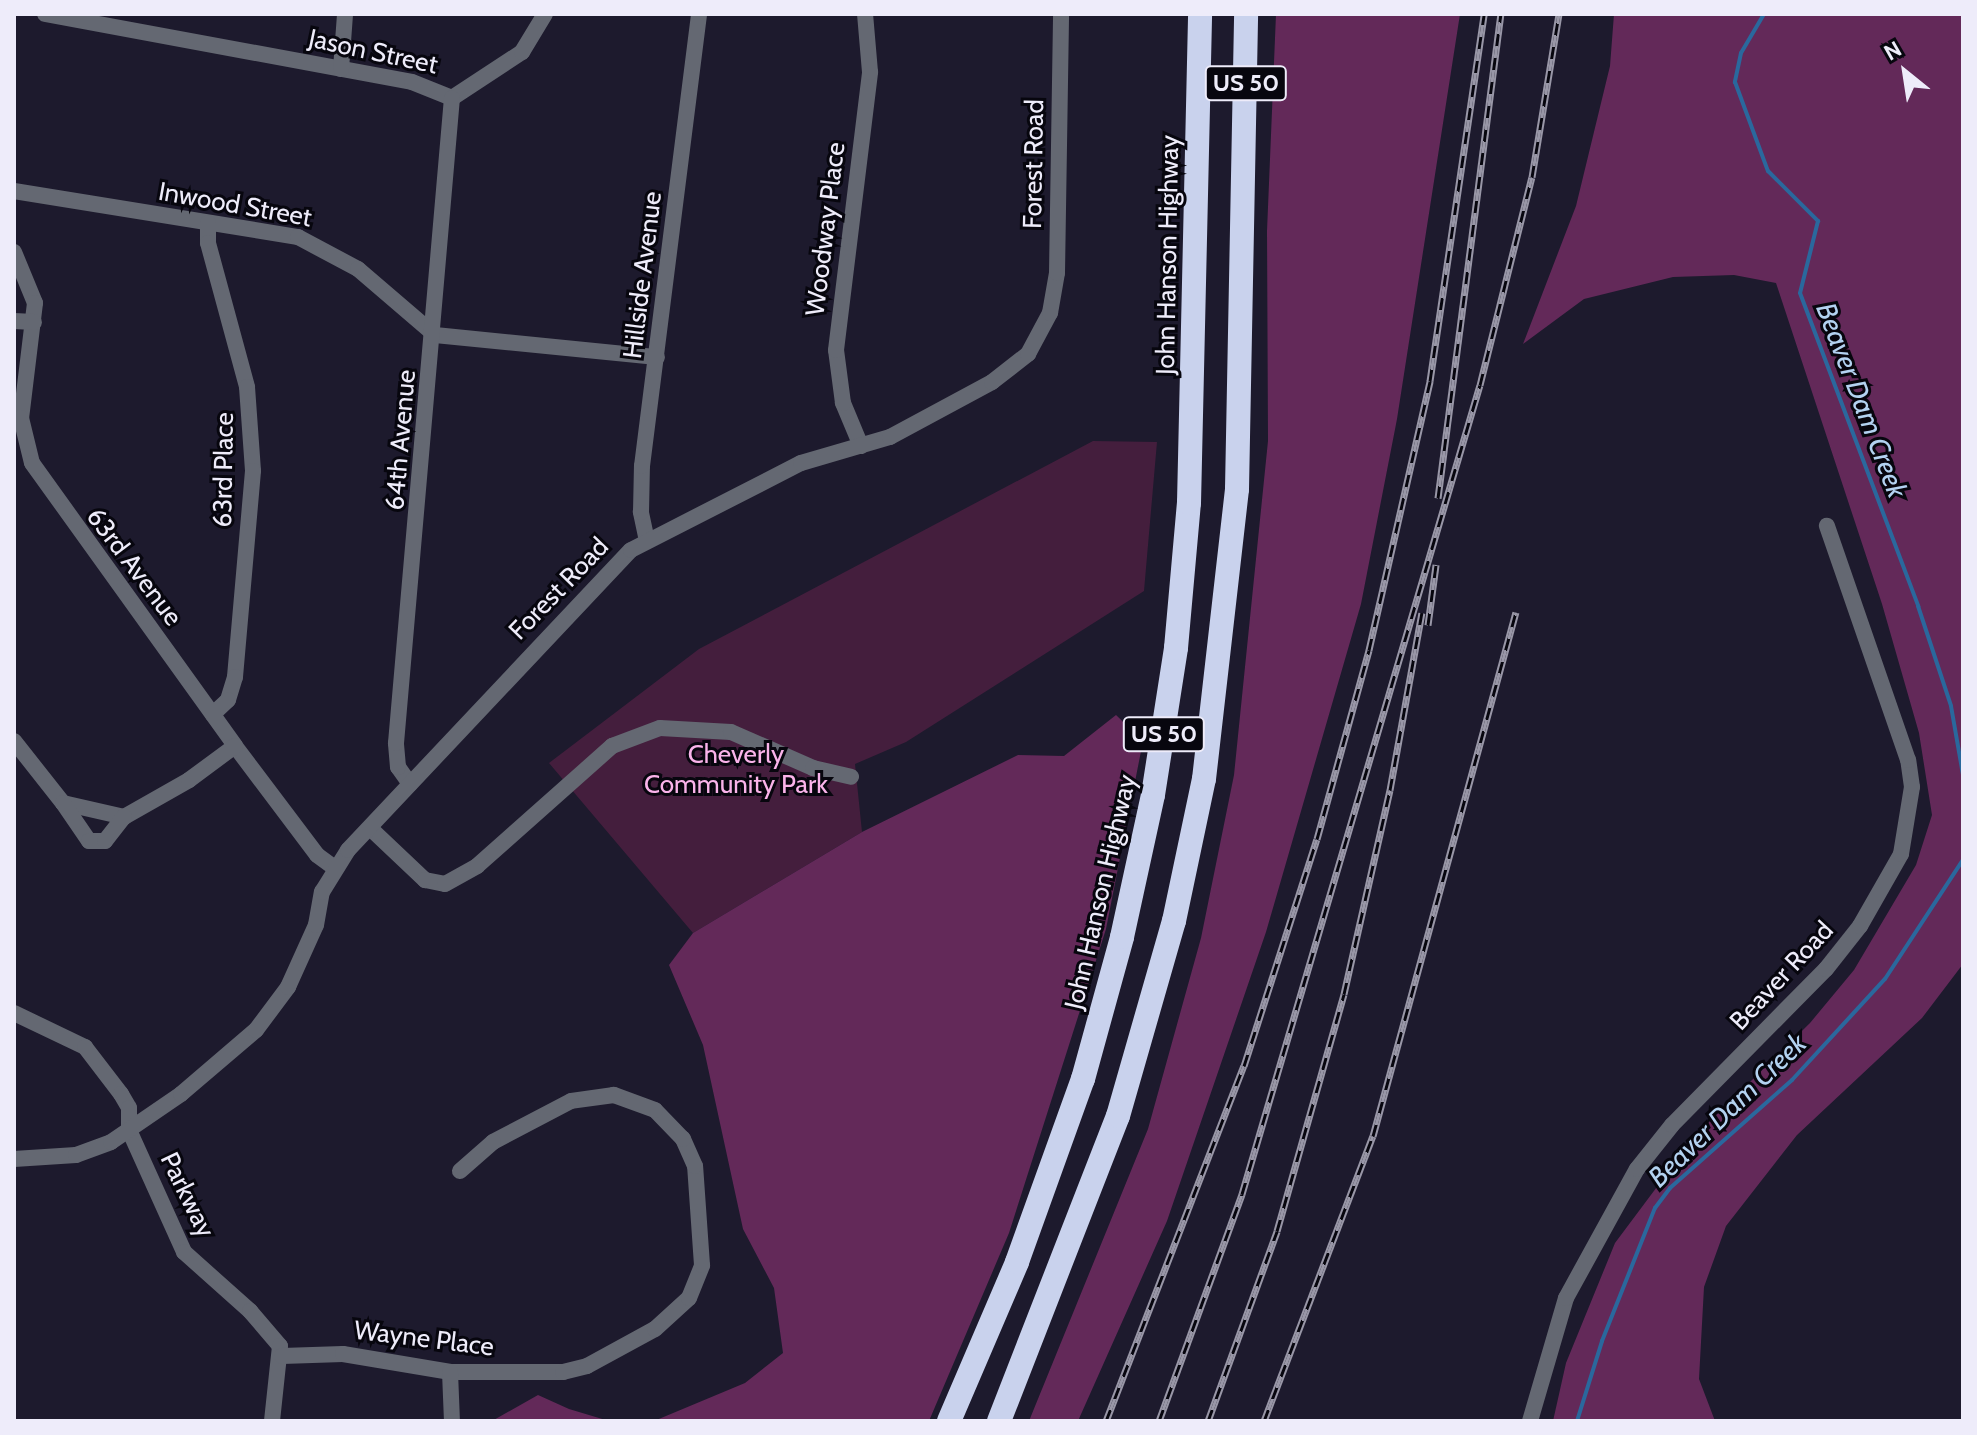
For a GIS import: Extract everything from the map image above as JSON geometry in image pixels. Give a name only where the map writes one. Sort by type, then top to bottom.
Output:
[{"type":"highway","name":"John Hanson Highway","points":[[949,1421],[1017,1262],[1083,1079],[1126,922],[1160,758],[1189,503],[1200,14]]},
{"type":"highway","name":"US 50","points":[[999,1421],[1118,1116],[1171,934],[1195,826],[1218,680],[1237,489],[1246,14]]},
{"type":"highway","points":[[1245,151],[1259,14]]},
{"type":"street","name":"Jason Street","points":[[45,14],[428,85],[452,98]]},
{"type":"street","points":[[341,69],[345,14]]},
{"type":"street","points":[[452,98],[522,52],[545,14]]},
{"type":"street","name":"Hillside Avenue","points":[[647,541],[641,486],[699,14]]},
{"type":"street","name":"Woodway Place","points":[[861,446],[843,403],[836,350],[870,72],[865,14]]},
{"type":"street","name":"Forest Road","points":[[14,1159],[76,1155],[129,1130],[235,1050],[271,1012],[302,959],[335,868],[615,564],[647,541],[681,528],[801,463],[861,446],[913,426],[1012,370],[1028,354],[1050,313],[1057,273],[1061,14]]},
{"type":"street","name":"64th Avenue","points":[[410,784],[398,767],[396,743],[435,335],[452,98]]},
{"type":"street","name":"Inwood Street","points":[[14,191],[316,243],[402,301],[435,335]]},
{"type":"street","name":"63rd Place","points":[[208,223],[208,243],[247,387],[253,471],[235,677],[228,700],[213,714]]},
{"type":"street","name":"63rd Avenue","points":[[14,252],[32,287],[34,322],[21,418],[32,463],[235,746],[317,855],[335,868]]},
{"type":"street","points":[[14,321],[34,322]]},
{"type":"street","points":[[435,335],[657,357]]},
{"type":"street","name":"Beaver Road","points":[[1530,1421],[1566,1298],[1637,1169],[1693,1102],[1826,969],[1860,926],[1901,854],[1912,787],[1908,760],[1827,526]]},
{"type":"street","points":[[370,828],[425,880],[445,884],[477,866],[612,746],[660,728],[740,734],[813,768],[851,777]]},
{"type":"street","points":[[14,741],[89,841],[105,841],[124,817],[235,746]]},
{"type":"street","points":[[63,803],[124,817]]},
{"type":"street","name":"Parkway","points":[[14,1013],[85,1047],[129,1106],[129,1130],[184,1252],[264,1324],[282,1356]]},
{"type":"street","name":"Wayne Place","points":[[282,1356],[343,1354],[450,1372],[548,1373],[587,1366],[676,1314],[689,1298],[702,1265],[701,1206],[690,1152],[671,1123],[637,1102],[614,1095],[571,1101],[493,1142],[460,1171]]},
{"type":"street","points":[[272,1421],[282,1356]]},
{"type":"street","points":[[450,1372],[452,1421]]},
{"type":"green space","name":"Cheverly Community Park","points":[[1093,441],[1157,442],[1144,591],[906,742],[855,764],[862,832],[693,933],[549,763],[699,649]]},
{"type":"shaded area","points":[[1276,14],[1460,14],[1397,419],[1361,604],[1266,932],[1167,1221],[1078,1421],[1029,1421],[1148,1129],[1201,938],[1234,775],[1268,441],[1267,231]]},
{"type":"shaded area","points":[[1614,14],[1963,14],[1963,964],[1922,1018],[1797,1135],[1726,1226],[1704,1287],[1699,1379],[1715,1421],[1553,1421],[1566,1363],[1615,1243],[1695,1136],[1810,1023],[1854,970],[1916,865],[1932,815],[1919,733],[1882,604],[1776,283],[1734,275],[1673,277],[1584,299],[1523,344],[1576,206],[1610,66]]},
{"type":"shaded area","points":[[1116,715],[1143,741],[1106,929],[1009,1233],[929,1421],[654,1421],[745,1383],[783,1353],[774,1288],[743,1229],[703,1045],[669,965],[693,933],[862,832],[1018,755],[1064,756]]},
{"type":"shaded area","points":[[538,1395],[569,1409],[609,1421],[492,1421]]},
{"type":"waterway","name":"Beaver Dam Creek","points":[[1764,14],[1741,53],[1735,82],[1768,171],[1818,221],[1800,293],[1918,606],[1951,706],[1963,775]]},
{"type":"waterway","name":"Beaver Dam Creek","points":[[1577,1421],[1602,1341],[1655,1208],[1670,1188],[1792,1080],[1885,979],[1963,860]]},
{"type":"railway","points":[[1106,1421],[1244,1066],[1317,839],[1369,650],[1430,381],[1484,14]]},
{"type":"railway","points":[[1438,498],[1501,14]]},
{"type":"railway","points":[[1159,1421],[1242,1194],[1480,385],[1532,177],[1559,14]]},
{"type":"railway","points":[[1428,625],[1436,565]]},
{"type":"railway","points":[[1264,1421],[1373,1136],[1516,612]]},
{"type":"railway","points":[[1208,1421],[1277,1231],[1344,994],[1390,790],[1422,613]]}]
